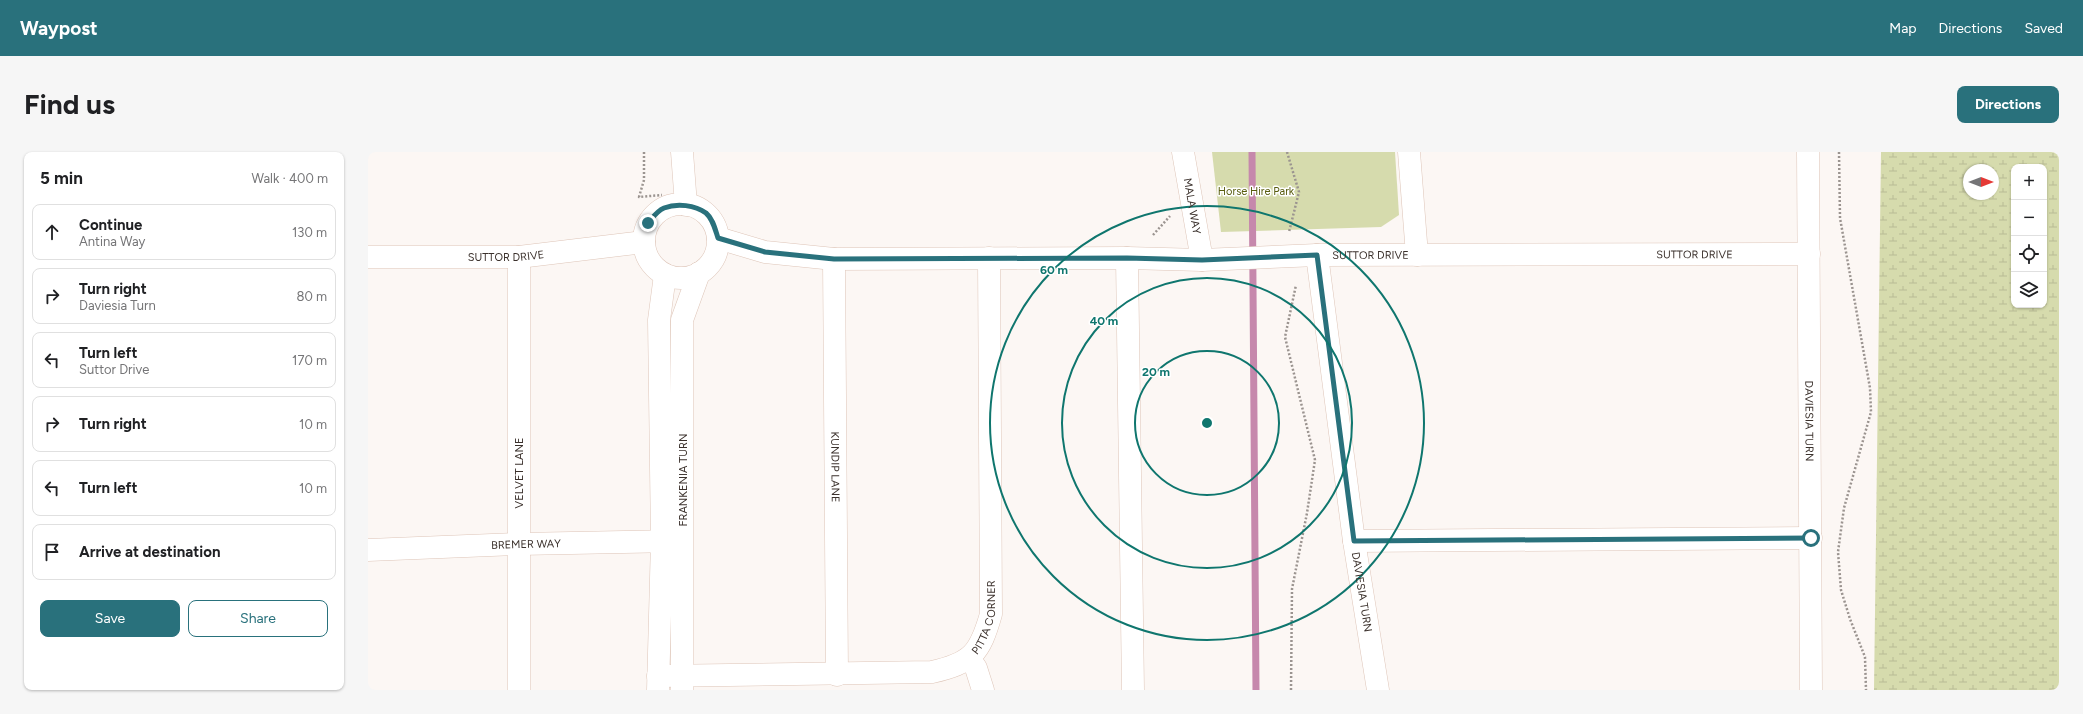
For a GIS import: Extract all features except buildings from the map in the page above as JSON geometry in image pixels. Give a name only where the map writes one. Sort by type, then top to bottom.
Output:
[{"type":"street","points":[[682,152],[686,199]]},
{"type":"street","name":"MALA WAY","points":[[1183,152],[1202,260]]},
{"type":"street","points":[[1409,152],[1417,255]]},
{"type":"street","name":"DAVIESIA TURN","points":[[1808,152],[1811,690]]},
{"type":"street","points":[[686,199],[706,213],[713,222],[718,238],[714,258],[708,267],[699,273],[686,278],[675,278],[665,275],[650,262],[644,242],[648,223],[656,214],[664,208],[686,199]]},
{"type":"street","name":"SUTTOR DRIVE","points":[[718,238],[765,252],[834,259],[1127,258],[1202,260],[1317,255],[1809,254]]},
{"type":"street","name":"SUTTOR DRIVE","points":[[368,257],[519,257],[644,242]]},
{"type":"street","name":"DAVIESIA TURN","points":[[1317,255],[1354,541],[1378,690]]},
{"type":"street","name":"VELVET LANE","points":[[519,257],[519,690]]},
{"type":"street","name":"PITTA CORNER","points":[[658,683],[932,672],[952,667],[973,656],[985,636],[991,614],[990,258]]},
{"type":"street","points":[[1127,258],[1133,690]]},
{"type":"street","name":"KUNDIP LANE","points":[[834,259],[837,675]]},
{"type":"street","name":"FRANKENIA TURN","points":[[682,683],[684,540],[682,320],[699,273]]},
{"type":"street","name":"FRANKENIA TURN","points":[[658,683],[662,541],[659,320],[665,275]]},
{"type":"street","points":[[1354,541],[1811,538]]},
{"type":"street","name":"BREMER WAY","points":[[368,550],[519,544],[684,540]]},
{"type":"street","points":[[969,658],[982,682],[983,690]]},
{"type":"path","points":[[644,152],[644,180],[639,197],[686,199]]},
{"type":"path","points":[[1287,152],[1299,192],[1287,240],[1287,256]]},
{"type":"path","points":[[1840,152],[1840,218],[1870,388],[1871,412],[1844,508],[1838,552],[1841,590],[1864,657],[1866,690]]},
{"type":"path","points":[[1151,237],[1174,212]]},
{"type":"path","points":[[1291,690],[1292,589],[1307,512],[1315,460],[1286,337],[1290,306],[1296,283],[1294,279]]},
{"type":"green space","name":"Horse Hire Park","points":[[1212,152],[1395,152],[1399,215],[1381,227],[1221,232]]},
{"type":"green space","points":[[1881,152],[2059,152],[2059,690],[1874,690]]},
{"type":"waterway","points":[[1252,152],[1256,690]]},
{"type":"route","points":[[648,223],[664,208],[686,205],[706,213],[713,222],[718,238],[765,252],[834,259],[1127,258],[1202,260],[1317,255],[1354,541],[1811,538]]}]
